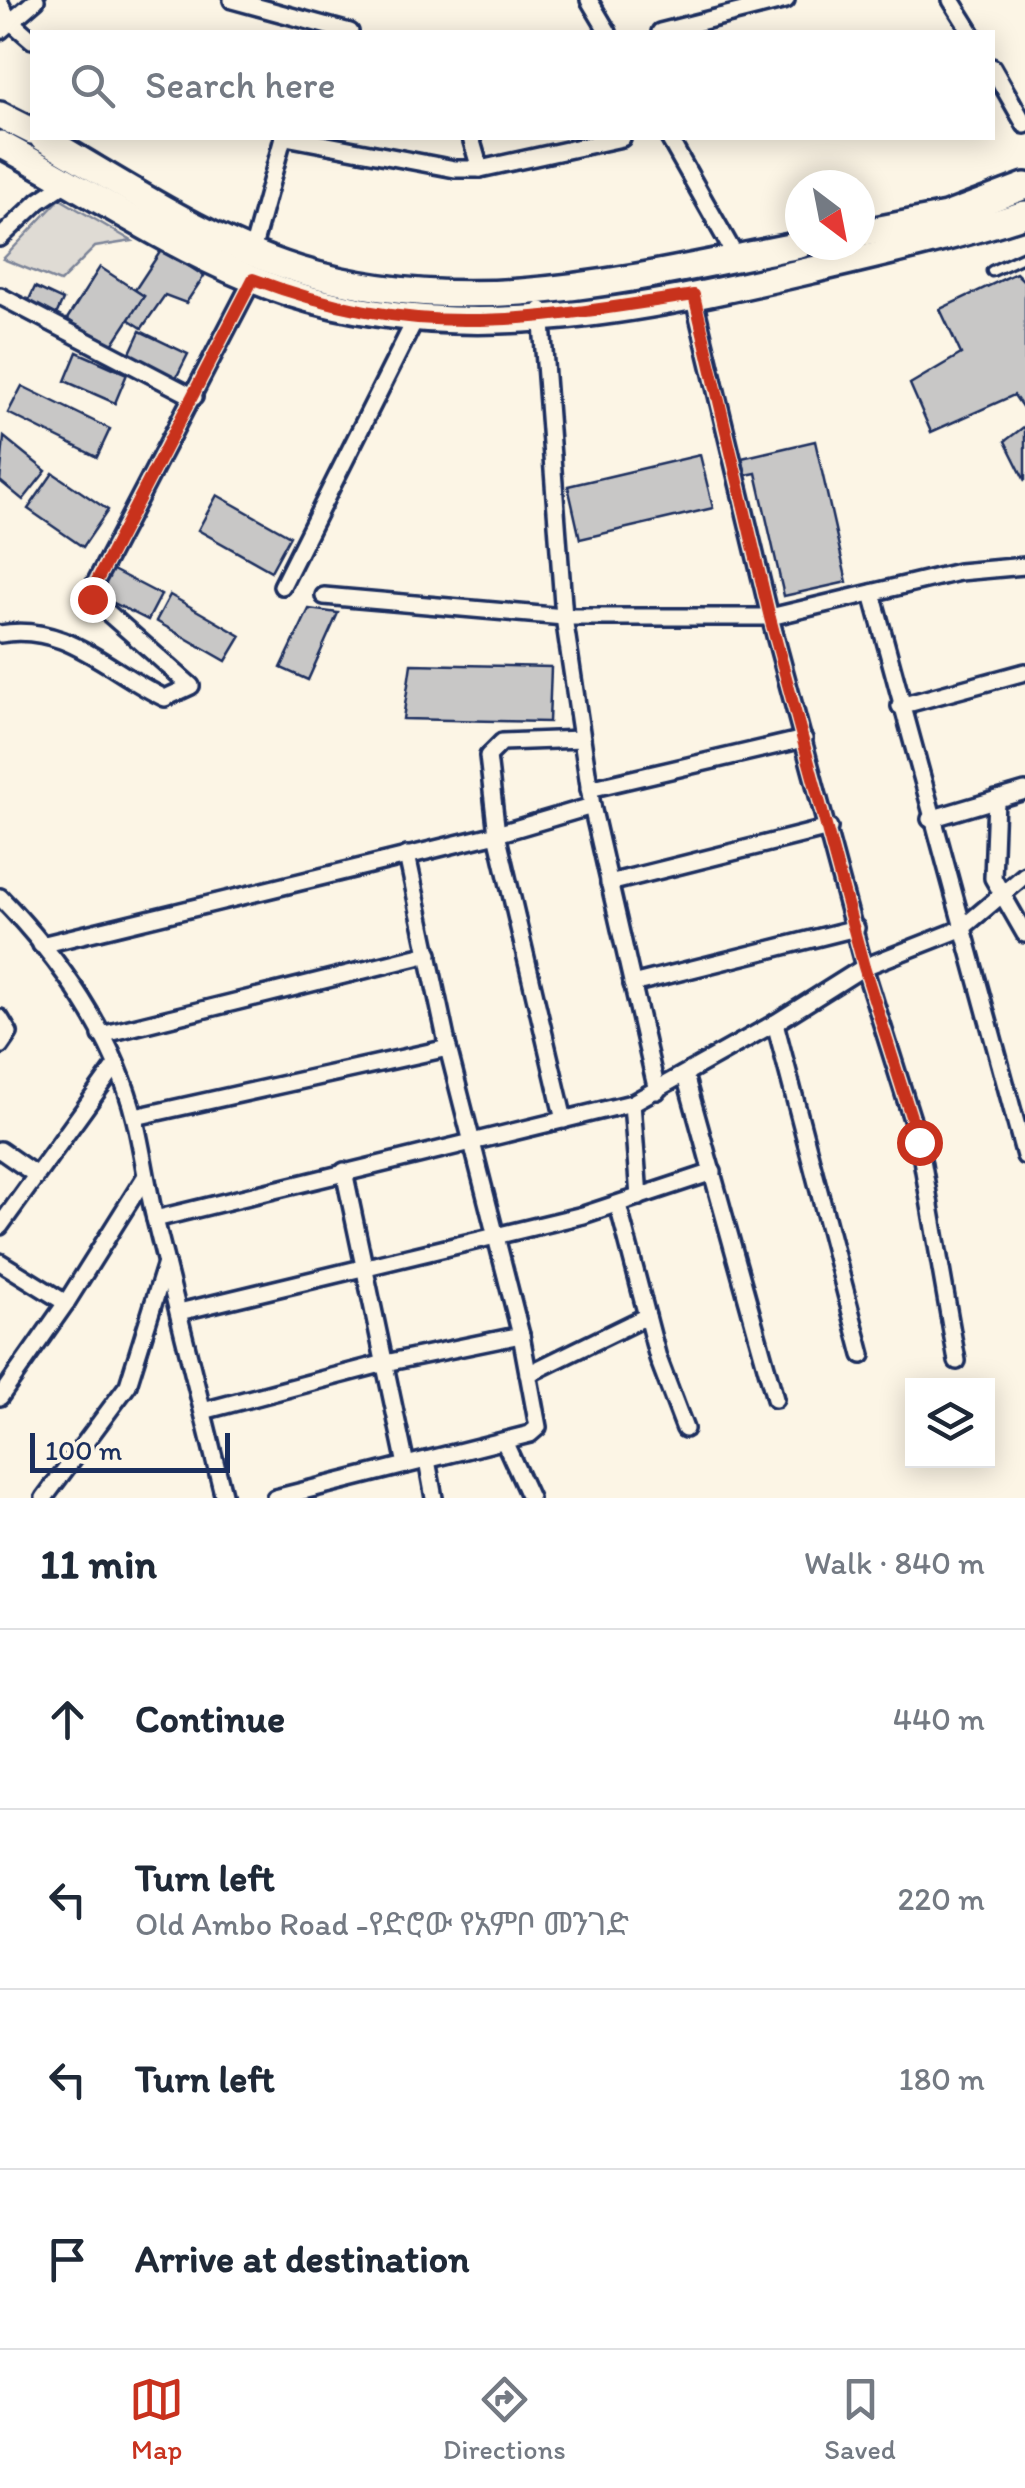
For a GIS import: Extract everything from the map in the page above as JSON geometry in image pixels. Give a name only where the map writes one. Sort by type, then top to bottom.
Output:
[{"type":"main road","points":[[0,115],[30,130]]},
{"type":"main road","points":[[47,140],[208,232],[296,269],[375,290],[466,298],[540,292],[785,247]]},
{"type":"main road","points":[[0,144],[220,267],[370,313],[415,320],[541,319],[694,295],[924,243],[1025,214]]},
{"type":"main road","points":[[875,230],[946,216],[1025,186]]},
{"type":"street","points":[[4,26],[36,0]]},
{"type":"street","points":[[232,0],[262,3],[316,29]]},
{"type":"street","points":[[589,0],[606,30]]},
{"type":"street","points":[[707,0],[714,18]]},
{"type":"street","points":[[668,30],[786,0]]},
{"type":"street","points":[[951,0],[971,30]]},
{"type":"street","points":[[0,3],[4,26]]},
{"type":"street","points":[[4,26],[30,39]]},
{"type":"street","points":[[995,73],[1025,124]]},
{"type":"street","points":[[252,251],[282,140]]},
{"type":"street","points":[[301,140],[431,167],[480,169],[613,140]]},
{"type":"street","points":[[472,140],[480,169]]},
{"type":"street","points":[[670,140],[736,257]]},
{"type":"street","points":[[0,238],[39,201],[69,180]]},
{"type":"street","points":[[0,634],[24,630],[59,637],[165,698],[191,686],[98,604],[91,592],[253,279]]},
{"type":"street","points":[[540,292],[564,617],[589,789],[657,1091]]},
{"type":"street","points":[[694,295],[770,618],[830,828],[864,967],[919,1142],[957,1361]]},
{"type":"street","points":[[0,296],[194,397]]},
{"type":"street","points":[[282,586],[415,320]]},
{"type":"street","points":[[324,596],[564,617],[770,618],[959,572],[1025,566]]},
{"type":"street","points":[[872,593],[930,818],[1025,1156]]},
{"type":"street","points":[[900,706],[1025,672]]},
{"type":"street","points":[[589,789],[804,738]]},
{"type":"street","points":[[564,1120],[497,834],[488,756],[502,742],[582,739]]},
{"type":"street","points":[[930,818],[1025,791]]},
{"type":"street","points":[[996,799],[993,878],[1025,934]]},
{"type":"street","points":[[41,945],[497,834],[592,806]]},
{"type":"street","points":[[609,883],[830,828]]},
{"type":"street","points":[[275,1498],[334,1491],[406,1465],[530,1434],[538,1427],[520,1334],[448,1048],[407,856]]},
{"type":"street","points":[[155,1219],[632,1103],[685,1076],[864,967],[961,929],[1025,875]]},
{"type":"street","points":[[0,897],[76,990],[116,1065],[135,1117],[145,1177],[224,1498]]},
{"type":"street","points":[[632,984],[856,928]]},
{"type":"street","points":[[101,1035],[429,954]]},
{"type":"street","points":[[0,1018],[9,1033],[0,1046]]},
{"type":"street","points":[[775,1023],[862,1355]]},
{"type":"street","points":[[135,1117],[448,1048]]},
{"type":"street","points":[[0,1226],[116,1065]]},
{"type":"street","points":[[685,1076],[775,1399]]},
{"type":"street","points":[[632,1103],[639,1197]]},
{"type":"street","points":[[0,1150],[36,1175]]},
{"type":"street","points":[[344,1171],[406,1465]]},
{"type":"street","points":[[179,1312],[618,1205],[713,1172]]},
{"type":"street","points":[[0,1396],[66,1304],[145,1177]]},
{"type":"street","points":[[618,1205],[647,1316],[685,1429]]},
{"type":"street","points":[[0,1262],[66,1304]]},
{"type":"street","points":[[44,1498],[121,1399],[166,1263]]},
{"type":"street","points":[[528,1374],[647,1316]]},
{"type":"street","points":[[203,1411],[384,1363],[520,1334]]},
{"type":"street","points":[[504,1440],[530,1498]]},
{"type":"street","points":[[427,1460],[434,1498]]},
{"type":"lane","points":[[992,272],[1025,256]]},
{"type":"shaded area","points":[[60,199],[132,241],[95,247],[60,282],[3,259]]},
{"type":"building","points":[[162,249],[204,276],[186,303],[165,295],[142,328],[128,319],[144,296],[135,290]]},
{"type":"building","points":[[100,267],[144,296],[110,348],[67,319]]},
{"type":"building","points":[[1016,273],[1025,282],[1025,411],[1014,395],[931,432],[910,384],[961,354],[940,309]]},
{"type":"building","points":[[35,287],[63,300],[56,315],[28,302]]},
{"type":"building","points":[[140,331],[188,354],[176,378],[129,355]]},
{"type":"building","points":[[77,352],[127,374],[115,403],[65,381]]},
{"type":"building","points":[[22,386],[110,429],[97,457],[8,413]]},
{"type":"building","points":[[1025,426],[1025,481],[1005,441]]},
{"type":"building","points":[[4,437],[46,471],[23,500],[0,481]]},
{"type":"building","points":[[815,441],[847,582],[784,596],[756,473],[746,475],[742,458]]},
{"type":"building","points":[[700,455],[713,508],[580,539],[568,486]]},
{"type":"building","points":[[53,473],[108,510],[83,547],[28,509]]},
{"type":"building","points":[[217,495],[290,536],[271,571],[198,530]]},
{"type":"building","points":[[111,569],[161,595],[148,620],[98,595]]},
{"type":"building","points":[[170,595],[241,636],[226,661],[156,621]]},
{"type":"building","points":[[309,609],[338,613],[308,680],[281,668]]},
{"type":"building","points":[[411,664],[551,667],[549,722],[403,719]]},
{"type":"route","points":[[92,599],[91,592],[253,279],[370,313],[461,323],[541,319],[694,295],[770,618],[830,828],[864,967],[919,1142]]}]
